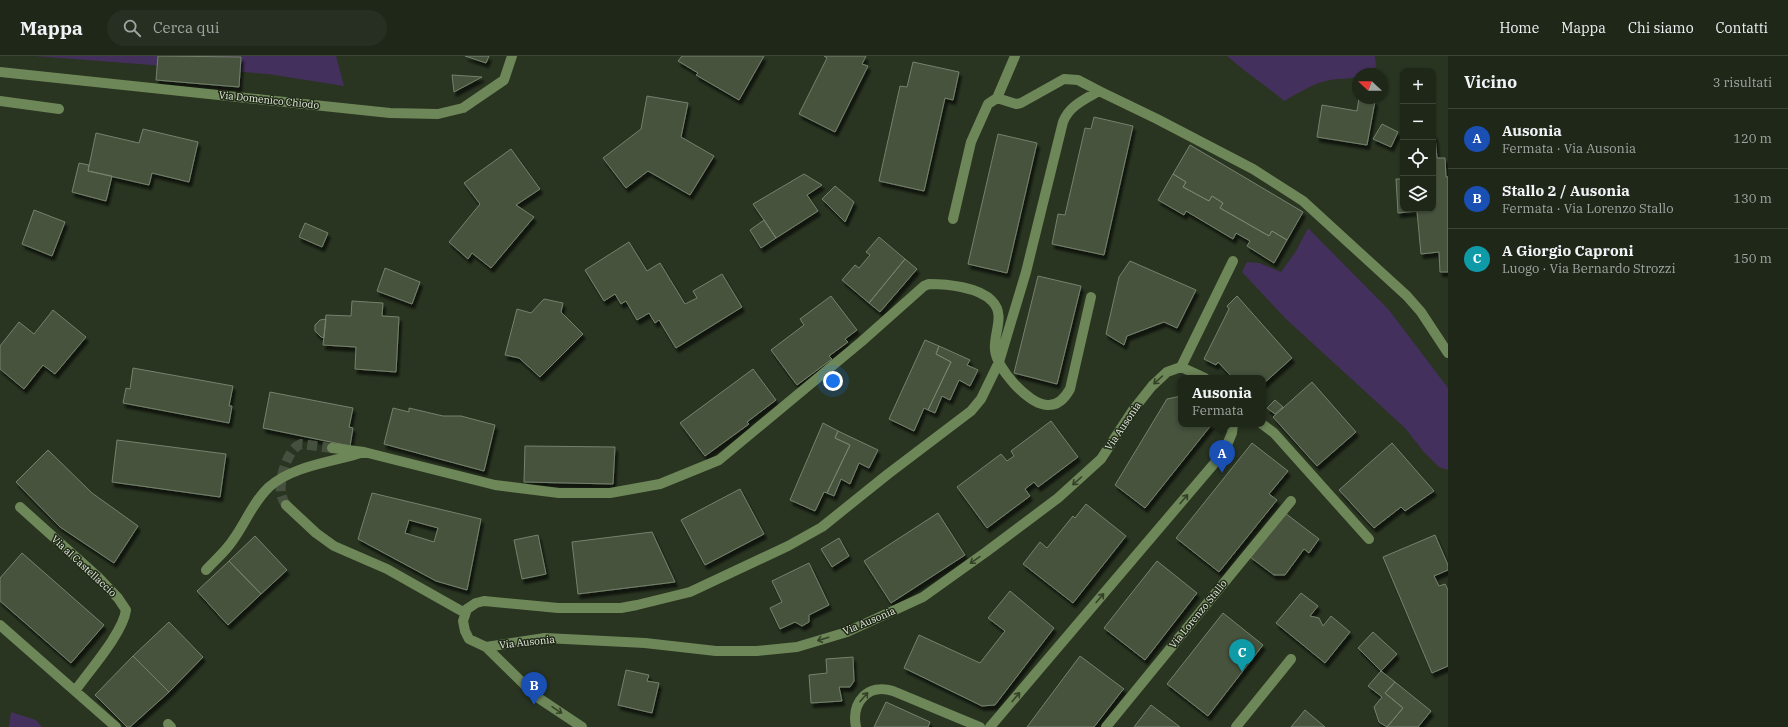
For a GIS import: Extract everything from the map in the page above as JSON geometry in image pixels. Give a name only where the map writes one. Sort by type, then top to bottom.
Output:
[{"type":"street","name":"Via Domenico Chiodo","points":[[0,72],[390,113],[438,114],[463,108],[504,80],[512,56]]},
{"type":"street","points":[[953,219],[971,142],[988,104],[997,98],[1015,56]]},
{"type":"street","points":[[997,98],[1016,104],[1064,79],[1069,78],[1078,80],[1253,169],[1303,201],[1406,296],[1421,312],[1448,353]]},
{"type":"street","points":[[286,505],[316,533],[334,546],[387,569],[464,613],[473,605],[484,601],[558,608],[621,608],[637,606],[690,592],[788,546],[822,527],[888,474],[971,411],[980,398],[999,362],[1026,272],[1063,122],[1066,115],[1073,107],[1099,91]]},
{"type":"street","points":[[0,101],[59,109]]},
{"type":"street","points":[[1198,375],[1180,367],[1233,261]]},
{"type":"street","points":[[332,448],[364,452],[495,485],[559,493],[610,493],[660,484],[719,460],[861,342],[924,286],[929,284],[973,289],[982,293],[993,301],[999,316],[994,351],[1008,376],[1031,399],[1048,405],[1061,401],[1070,389],[1091,297]]},
{"type":"street","name":"Via Ausonia","points":[[464,613],[463,621],[466,635],[475,642],[486,647],[546,638],[645,643],[716,651],[757,651],[797,647],[847,632],[922,597],[986,552],[1058,498],[1101,459],[1133,410],[1152,386],[1167,372],[1180,367]]},
{"type":"street","points":[[990,727],[1224,452],[1232,433],[1233,427]]},
{"type":"street","points":[[1266,427],[1274,432],[1369,538]]},
{"type":"street","points":[[206,570],[232,542],[257,499],[270,486],[280,479],[300,470],[364,452]]},
{"type":"street","name":"Via Lorenzo Stallo","points":[[1106,727],[1291,501]]},
{"type":"street","name":"Via al Castellaccio","points":[[20,507],[98,577],[118,598],[126,610],[125,620],[118,632],[75,691]]},
{"type":"street","points":[[0,625],[116,727]]},
{"type":"street","points":[[486,647],[537,697],[582,727]]},
{"type":"street","points":[[1236,727],[1291,659]]},
{"type":"street","points":[[856,727],[855,712],[858,704],[866,693],[880,688],[893,691],[980,727]]},
{"type":"shaded area","points":[[34,56],[336,56],[344,86],[268,74]]},
{"type":"shaded area","points":[[1227,56],[1375,56],[1376,67],[1352,68],[1352,77],[1333,79],[1318,83],[1284,101]]},
{"type":"shaded area","points":[[1308,228],[1389,310],[1448,388],[1448,470],[1439,467],[1423,451],[1405,428],[1286,319],[1242,272],[1247,262],[1259,263],[1281,272],[1296,251]]},
{"type":"shaded area","points":[[11,712],[36,720],[42,727],[9,727]]},
{"type":"building","points":[[158,56],[241,57],[239,87],[156,80]]},
{"type":"building","points":[[465,56],[489,56],[486,63]]},
{"type":"building","points":[[682,56],[764,56],[739,100],[696,75],[698,73],[678,61]]},
{"type":"building","points":[[824,56],[866,56],[862,64],[868,66],[835,132],[799,114],[827,58]]},
{"type":"building","points":[[913,62],[959,72],[953,100],[945,98],[924,191],[879,181],[900,86],[907,87]]},
{"type":"building","points":[[452,75],[482,77],[454,92]]},
{"type":"building","points":[[647,96],[688,103],[681,137],[714,156],[690,195],[648,171],[626,188],[603,158],[641,129]]},
{"type":"building","points":[[1358,104],[1374,104],[1367,145],[1317,137],[1322,105],[1357,111]]},
{"type":"building","points":[[1094,117],[1133,126],[1104,255],[1052,244],[1058,214],[1065,215],[1085,128],[1091,129]]},
{"type":"building","points":[[1382,124],[1398,132],[1391,147],[1373,139]]},
{"type":"building","points":[[143,129],[198,142],[189,182],[152,173],[149,185],[88,171],[96,133],[139,143]]},
{"type":"building","points":[[998,134],[1037,143],[1007,273],[968,264]]},
{"type":"building","points":[[1190,145],[1303,212],[1287,240],[1272,231],[1269,236],[1220,208],[1223,203],[1212,196],[1209,201],[1183,187],[1186,182],[1173,174]]},
{"type":"building","points":[[1436,148],[1437,158],[1445,158],[1446,177],[1448,177],[1448,272],[1440,272],[1439,252],[1421,254],[1417,212],[1436,212]]},
{"type":"building","points":[[511,149],[540,189],[516,205],[534,217],[491,268],[472,253],[468,259],[449,242],[480,204],[464,183]]},
{"type":"building","points":[[79,163],[89,165],[88,171],[112,176],[106,201],[72,192]]},
{"type":"building","points":[[804,174],[822,185],[807,195],[818,211],[776,238],[753,204]]},
{"type":"building","points":[[1173,174],[1186,182],[1183,187],[1209,201],[1212,196],[1223,203],[1220,208],[1269,236],[1272,231],[1287,240],[1274,263],[1247,246],[1250,241],[1236,233],[1233,239],[1186,211],[1184,215],[1158,200]]},
{"type":"building","points":[[1396,179],[1400,179],[1400,212],[1408,212],[1398,213]]},
{"type":"building","points":[[835,186],[854,202],[845,222],[822,199]]},
{"type":"building","points":[[34,210],[65,222],[52,256],[22,244]]},
{"type":"building","points":[[764,220],[776,238],[761,248],[750,230]]},
{"type":"building","points":[[305,223],[328,233],[322,247],[299,237]]},
{"type":"building","points":[[879,237],[905,259],[869,303],[842,280],[855,265],[859,268],[870,255],[866,252]]},
{"type":"building","points":[[629,242],[647,271],[660,263],[685,304],[697,298],[693,291],[722,274],[742,307],[676,348],[659,320],[655,323],[649,313],[637,320],[626,301],[621,304],[615,294],[604,301],[585,270]]},
{"type":"building","points":[[905,259],[917,269],[880,312],[869,303]]},
{"type":"building","points":[[1130,261],[1196,290],[1177,328],[1164,322],[1127,336],[1124,345],[1106,334],[1119,277]]},
{"type":"building","points":[[385,268],[420,282],[412,304],[377,291]]},
{"type":"building","points":[[1038,276],[1081,286],[1057,384],[1014,373]]},
{"type":"building","points":[[831,296],[857,330],[845,339],[848,342],[829,356],[832,359],[797,385],[771,350],[804,325],[800,319]]},
{"type":"building","points":[[1237,296],[1292,358],[1266,381],[1266,375],[1230,375],[1218,362],[1216,365],[1204,359],[1229,309],[1227,306]]},
{"type":"building","points":[[544,299],[563,303],[561,312],[583,334],[540,377],[519,358],[505,355],[517,309],[531,313]]},
{"type":"building","points":[[352,301],[383,303],[382,316],[399,317],[396,372],[355,369],[356,347],[323,345],[326,315],[351,316]]},
{"type":"building","points":[[53,310],[86,337],[55,374],[43,365],[24,389],[0,369],[0,346],[19,322],[34,334]]},
{"type":"building","points":[[326,319],[324,338],[315,331],[315,325],[320,320]]},
{"type":"building","points":[[925,340],[939,346],[936,354],[951,362],[928,410],[924,408],[914,431],[889,419]]},
{"type":"building","points":[[939,346],[970,360],[967,365],[978,370],[970,386],[959,380],[950,400],[942,396],[935,413],[928,410],[951,362],[936,354]]},
{"type":"building","points":[[133,368],[233,386],[229,406],[232,406],[229,423],[123,403],[126,388],[130,389]]},
{"type":"building","points":[[753,369],[776,400],[747,422],[749,424],[705,456],[680,423]]},
{"type":"building","points":[[1312,382],[1356,432],[1317,466],[1273,417]]},
{"type":"building","points":[[270,392],[353,408],[349,427],[353,428],[350,446],[263,428]]},
{"type":"building","points":[[1178,397],[1178,427],[1210,427],[1145,508],[1115,485],[1167,399]]},
{"type":"building","points":[[1275,400],[1283,407],[1275,414],[1267,408]]},
{"type":"building","points":[[393,408],[409,412],[409,408],[443,416],[461,416],[495,425],[484,471],[384,444]]},
{"type":"building","points":[[1051,421],[1078,457],[1038,487],[1034,482],[1025,489],[1030,496],[987,528],[957,487],[1001,454],[1007,461],[1014,456],[1011,451]]},
{"type":"building","points":[[823,423],[838,431],[835,438],[850,445],[827,493],[824,492],[815,511],[790,500]]},
{"type":"building","points":[[838,431],[878,450],[869,468],[859,463],[850,484],[841,479],[834,496],[827,493],[850,445],[835,438]]},
{"type":"building","points":[[117,440],[226,454],[220,497],[112,482]]},
{"type":"building","points":[[1252,443],[1288,471],[1269,494],[1277,500],[1219,572],[1176,538]]},
{"type":"building","points":[[1392,443],[1434,491],[1405,511],[1401,507],[1374,528],[1339,490]]},
{"type":"building","points":[[525,446],[615,447],[613,484],[524,482]]},
{"type":"building","points":[[48,450],[92,493],[138,526],[114,563],[60,527],[16,482]]},
{"type":"building","points":[[740,489],[764,534],[705,565],[681,520]]},
{"type":"building","points":[[372,493],[481,519],[467,590],[436,581],[358,539]],"holes":[[[409,520],[438,528],[434,542],[405,533]]]},
{"type":"building","points":[[1086,504],[1126,536],[1073,603],[1023,564],[1040,542],[1047,548],[1073,516],[1075,518]]},
{"type":"building","points":[[938,513],[965,555],[891,603],[864,561]]},
{"type":"building","points":[[1285,513],[1319,539],[1309,553],[1304,549],[1285,575],[1274,575],[1250,557]]},
{"type":"building","points":[[652,532],[675,582],[578,594],[572,542]]},
{"type":"building","points":[[538,535],[546,574],[522,579],[514,540]]},
{"type":"building","points":[[1435,535],[1448,565],[1448,570],[1434,576],[1439,586],[1445,584],[1448,590],[1448,666],[1432,673],[1383,557]]},
{"type":"building","points":[[255,536],[287,570],[261,594],[229,561]]},
{"type":"building","points":[[839,538],[849,556],[832,567],[821,549]]},
{"type":"building","points":[[22,553],[104,625],[71,663],[0,601],[0,578]]},
{"type":"building","points":[[229,561],[261,594],[228,625],[197,591]]},
{"type":"building","points":[[1157,561],[1197,593],[1145,660],[1104,628]]},
{"type":"building","points":[[809,563],[829,605],[809,615],[809,622],[802,626],[795,622],[780,629],[770,608],[782,602],[772,581]]},
{"type":"building","points":[[1010,591],[1054,628],[995,705],[982,706],[904,668],[919,635],[980,663],[1005,631],[988,618]]},
{"type":"building","points":[[1301,593],[1318,606],[1310,616],[1319,618],[1323,626],[1331,616],[1350,632],[1325,663],[1276,623]]},
{"type":"building","points":[[1223,613],[1263,645],[1208,716],[1167,684]]},
{"type":"building","points":[[169,622],[203,657],[169,692],[133,656]]},
{"type":"building","points":[[1373,632],[1397,654],[1381,671],[1358,648]]},
{"type":"building","points":[[133,656],[169,692],[130,727],[127,727],[95,695]]},
{"type":"building","points":[[1080,656],[1124,689],[1094,727],[1027,727]]},
{"type":"building","points":[[853,657],[854,681],[850,687],[839,687],[842,701],[811,703],[809,675],[827,673],[826,659]]},
{"type":"building","points":[[626,670],[649,675],[647,681],[659,683],[652,713],[618,705]]},
{"type":"building","points":[[1381,671],[1395,682],[1385,693],[1403,708],[1387,727],[1379,722],[1374,707],[1382,697],[1368,686]]},
{"type":"building","points":[[1395,682],[1431,711],[1418,727],[1387,727],[1403,708],[1385,693]]},
{"type":"building","points":[[886,702],[930,722],[928,727],[874,727]]},
{"type":"building","points":[[1151,705],[1180,727],[1134,727]]},
{"type":"building","points":[[1305,710],[1325,727],[1291,727]]},
{"type":"tunnel","points":[[286,505],[281,494],[281,481],[288,458],[296,447],[301,444],[332,448]]},
{"type":"place","name":"Ausonia","points":[[1222,473]]},
{"type":"place","name":"A Giorgio Caproni","points":[[1242,672]]},
{"type":"place","name":"Stallo 2 / Ausonia","points":[[534,705]]}]
